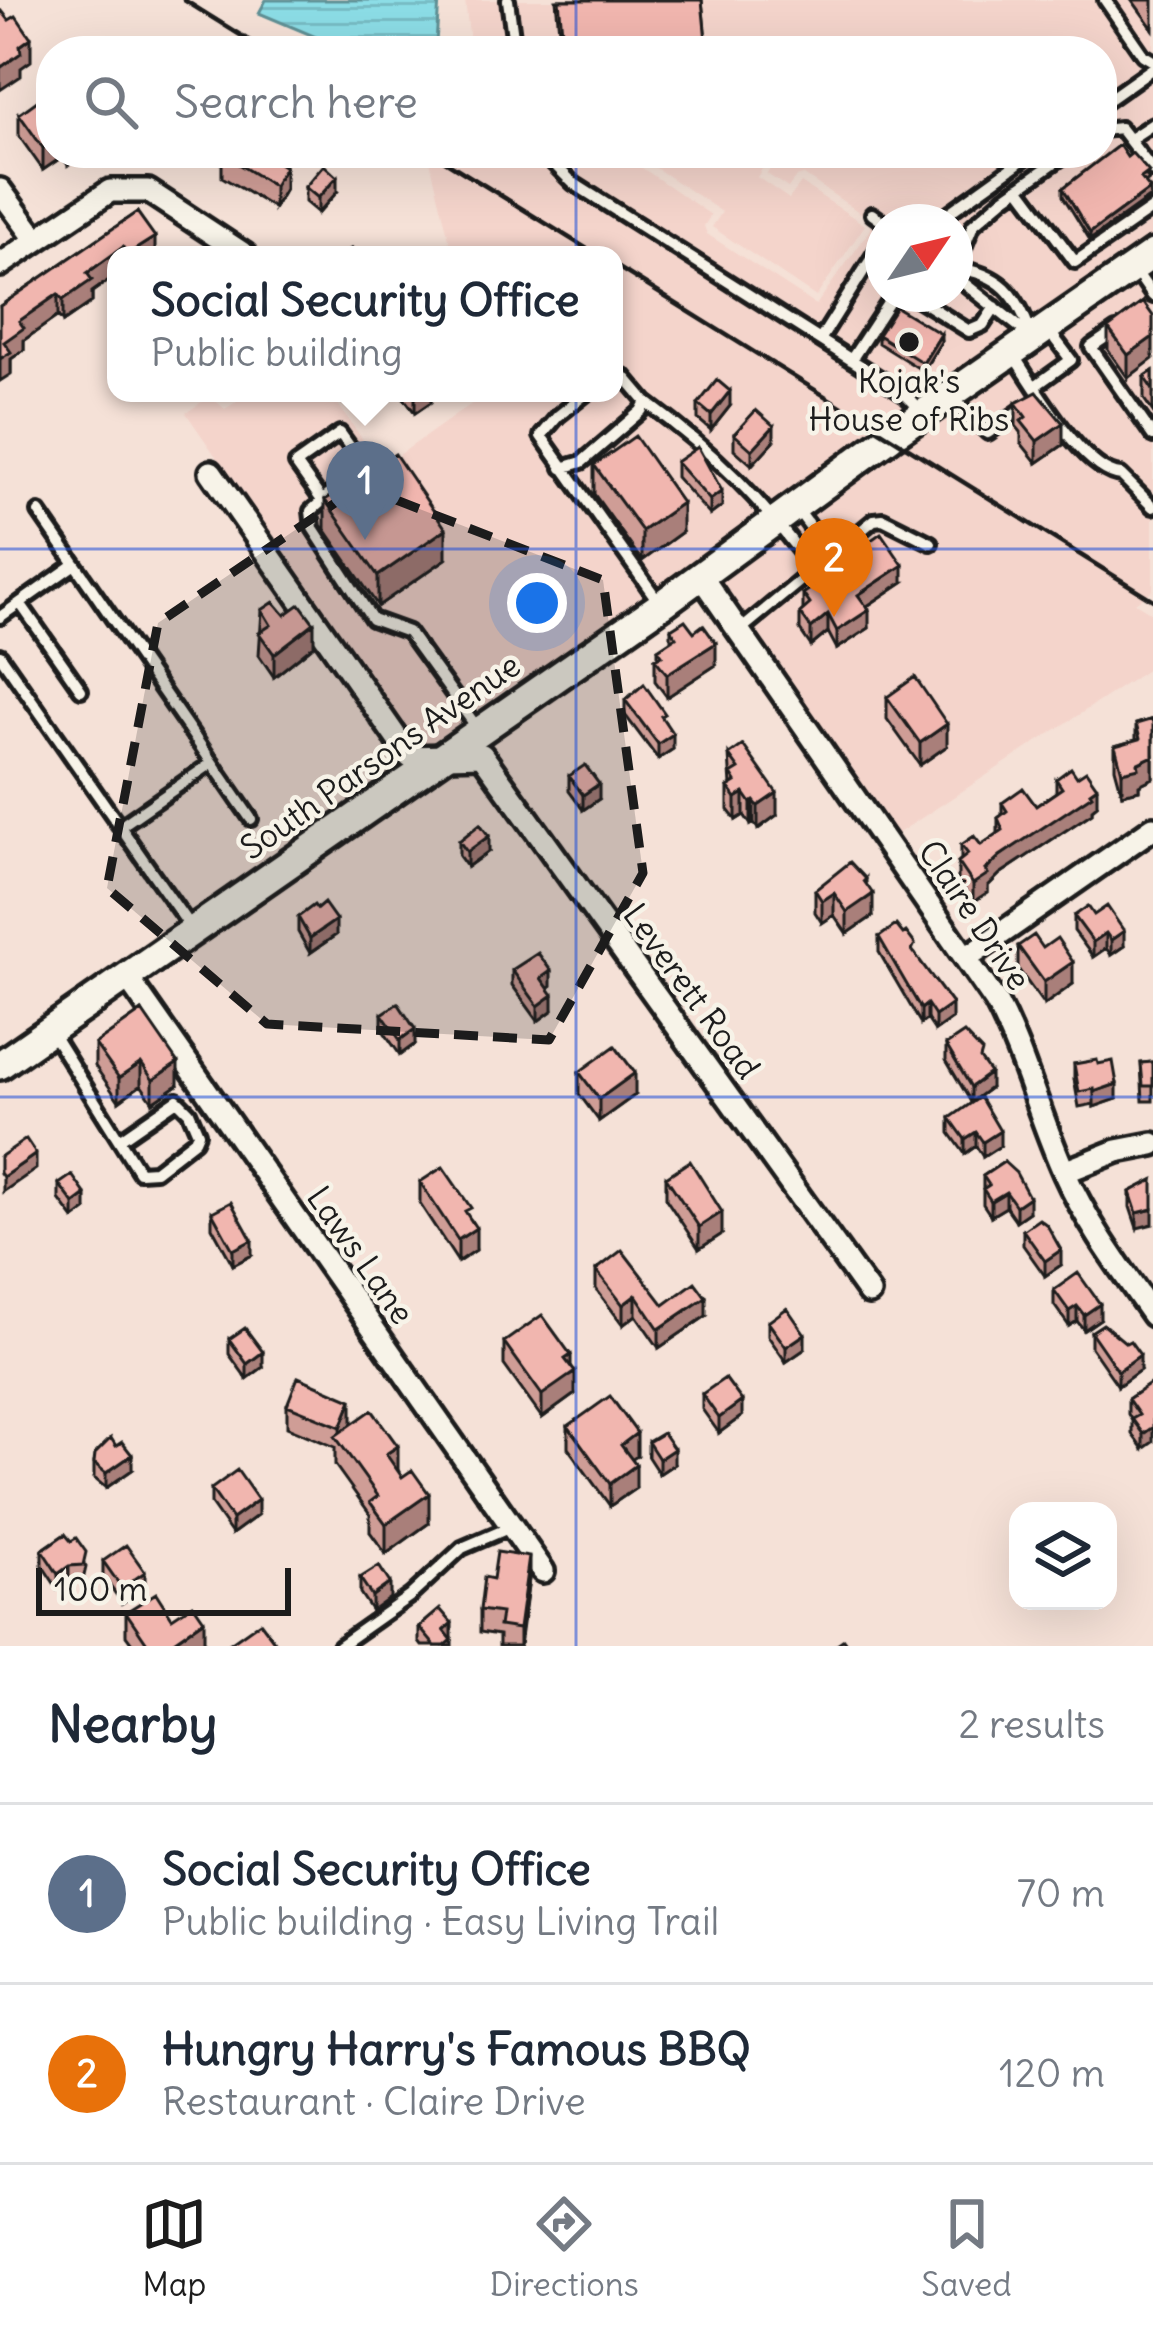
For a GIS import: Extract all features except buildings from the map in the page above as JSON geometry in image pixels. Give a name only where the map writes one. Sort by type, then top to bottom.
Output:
[{"type":"main road","name":"South Parsons Avenue","points":[[0,1066],[661,605],[1143,260]]},
{"type":"street","points":[[0,190],[36,239]]},
{"type":"street","points":[[0,265],[110,191],[148,191],[230,246]]},
{"type":"street","points":[[211,472],[410,758],[448,754]]},
{"type":"street","name":"Claire Drive","points":[[700,575],[966,958],[1017,1042],[1064,1172],[1090,1224],[1153,1315]]},
{"type":"street","name":"Leverett Road","points":[[448,754],[482,755],[869,1293]]},
{"type":"street","points":[[966,958],[1153,828]]},
{"type":"street","name":"Laws Lane","points":[[127,977],[543,1571]]},
{"type":"street","points":[[1064,1172],[1117,1151],[1153,1144]]},
{"type":"lane","points":[[508,0],[513,36]]},
{"type":"lane","points":[[1105,0],[1153,65],[1117,93]]},
{"type":"lane","points":[[1130,139],[1153,124]]},
{"type":"lane","points":[[1117,128],[1153,171]]},
{"type":"lane","points":[[558,168],[574,183],[905,394],[925,412]]},
{"type":"lane","points":[[961,204],[1012,168]]},
{"type":"lane","points":[[973,227],[1046,168]]},
{"type":"lane","points":[[1019,187],[1075,262],[1153,208]]},
{"type":"lane","points":[[1143,260],[1153,296]]},
{"type":"lane","points":[[820,340],[865,269]]},
{"type":"lane","points":[[973,271],[1019,300],[1038,391],[1079,448],[1107,473],[1121,475],[1153,507]]},
{"type":"lane","points":[[950,395],[988,433],[1071,360],[1030,339],[973,287]]},
{"type":"lane","points":[[939,312],[969,331],[983,326],[995,307]]},
{"type":"lane","points":[[851,360],[882,312]]},
{"type":"lane","points":[[1122,325],[1091,347],[1153,436]]},
{"type":"lane","points":[[623,376],[646,402],[712,451],[832,556]]},
{"type":"lane","points":[[576,402],[541,436],[661,605]]},
{"type":"lane","points":[[562,468],[582,462],[646,402]]},
{"type":"lane","points":[[321,499],[296,464],[336,433],[363,465],[362,470],[321,499],[311,511],[313,528],[372,619],[408,632],[480,732]]},
{"type":"lane","points":[[39,512],[251,819]]},
{"type":"lane","points":[[786,513],[813,569]]},
{"type":"lane","points":[[738,632],[874,520],[883,519],[931,543]]},
{"type":"lane","points":[[0,617],[75,564]]},
{"type":"lane","points":[[20,603],[81,690]]},
{"type":"lane","points":[[0,655],[193,930]]},
{"type":"lane","points":[[121,826],[212,763]]},
{"type":"lane","points":[[50,1030],[139,1172],[148,1174],[198,1133],[189,1112],[177,1100],[119,1140]]},
{"type":"lane","points":[[339,1646],[410,1596],[462,1549],[511,1527]]},
{"type":"highlighted area","points":[[360,486],[603,580],[643,873],[549,1040],[267,1024],[107,888],[158,623]]},
{"type":"shaded area","points":[[465,0],[1153,0],[1153,243],[555,667],[526,676],[417,748],[186,413],[202,402],[217,402],[225,409],[236,402],[336,402],[382,467],[474,402],[623,402],[623,246],[451,246],[432,168],[642,168],[711,215],[704,226],[707,234],[816,305],[865,237],[865,312],[973,312],[973,204],[865,204],[865,216],[804,175],[788,188],[767,174],[770,168],[1117,168],[1117,36],[469,36]]},
{"type":"shaded area","points":[[656,168],[763,168],[757,177],[789,199],[801,183],[865,225],[816,297],[712,227],[722,212]]},
{"type":"shaded area","points":[[1153,264],[1153,590],[1135,603],[1153,614],[1153,666],[894,836],[713,577]]},
{"type":"water","points":[[266,0],[439,0],[436,36],[313,36],[259,13]]},
{"type":"railway","points":[[184,0],[242,36]]},
{"type":"railway","points":[[456,168],[582,246]]},
{"type":"railway","points":[[623,271],[1153,600]]},
{"type":"place","name":"Kojak's House of Ribs","points":[[909,342]]},
{"type":"place","name":"Social Security Office","points":[[365,540]]},
{"type":"place","name":"Hungry Harry's Famous BBQ","points":[[834,617]]}]
